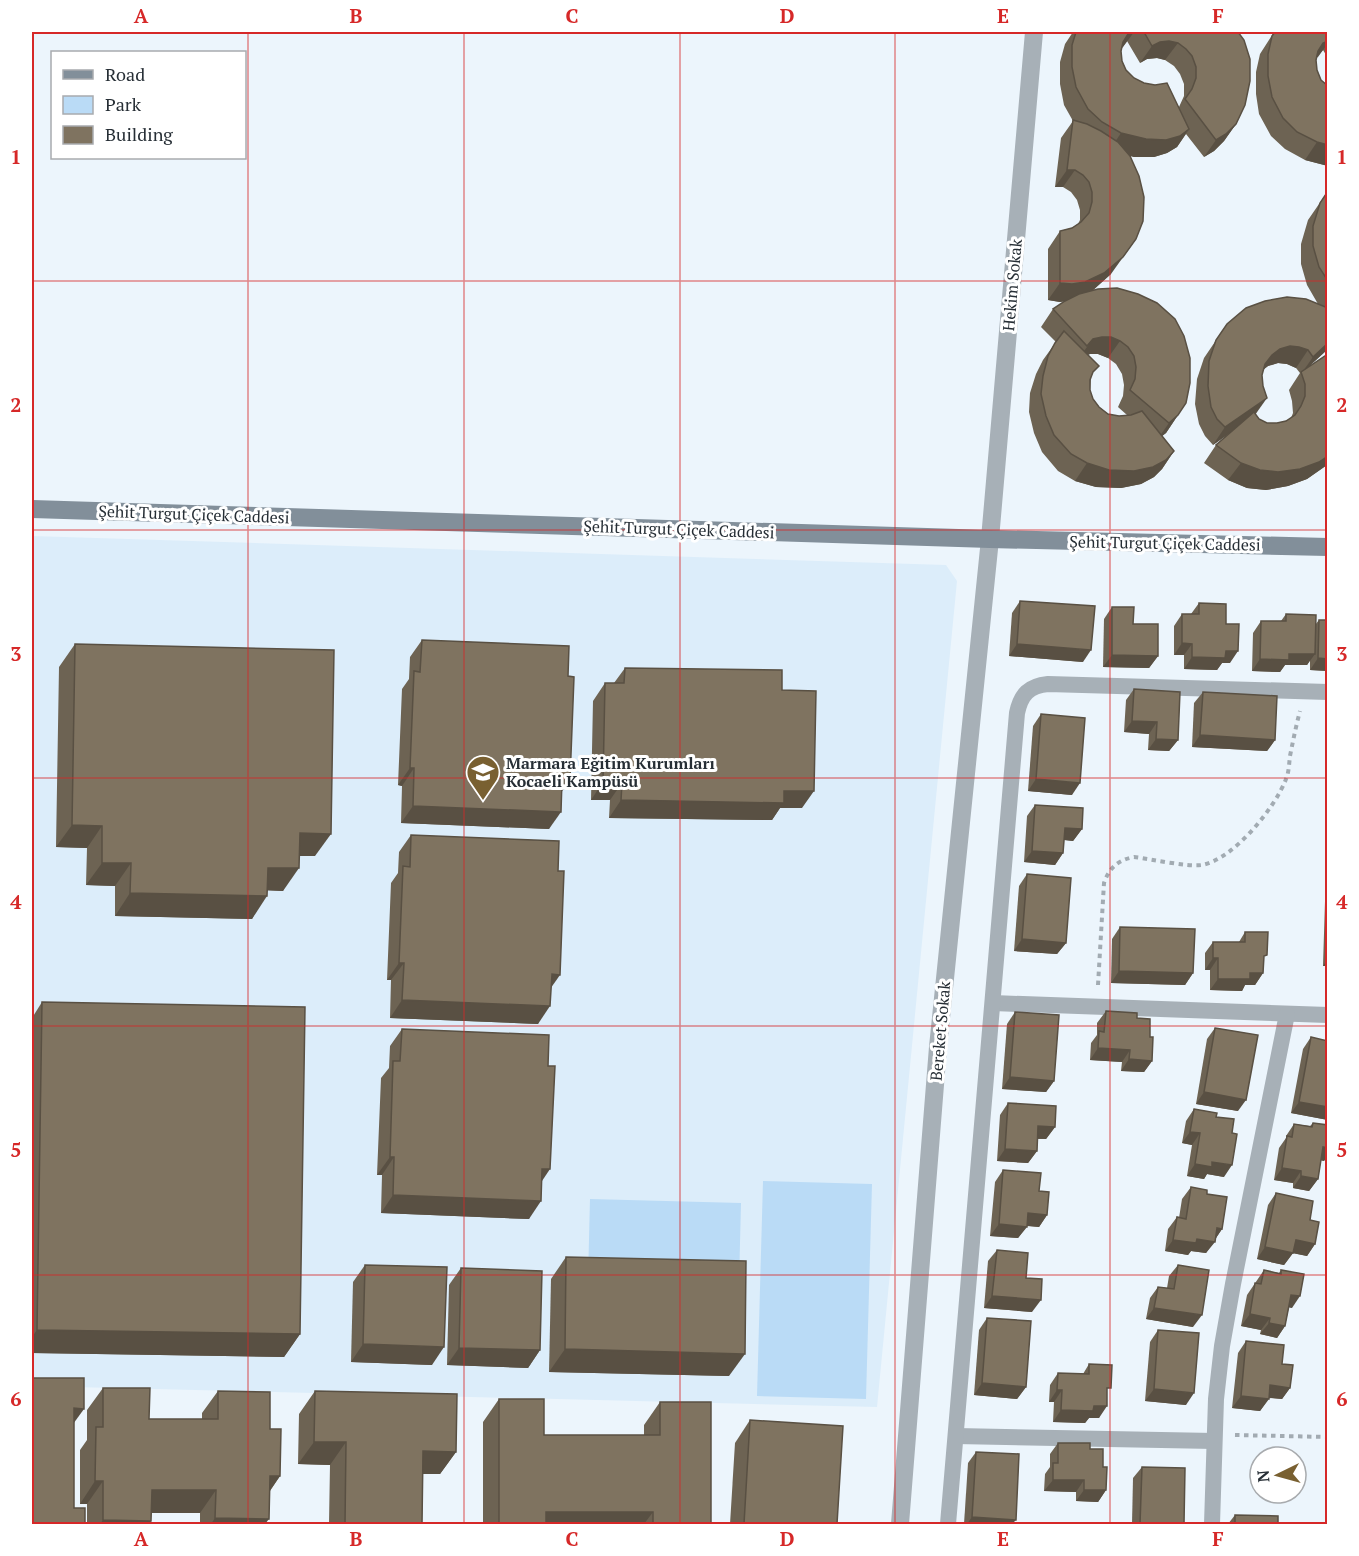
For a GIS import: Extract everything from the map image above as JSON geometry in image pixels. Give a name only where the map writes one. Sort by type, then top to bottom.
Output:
[{"type":"street","name":"Hekim Sokak","points":[[990,539],[1034,32]]},
{"type":"street","name":"Şehit Turgut Çiçek Caddesi","points":[[32,509],[990,539],[1328,547]]},
{"type":"street","name":"Bereket Sokak","points":[[900,1524],[938,1047],[990,539]]},
{"type":"lane","points":[[948,1524],[1019,702],[1028,691],[1037,685],[1048,684],[1328,692]]},
{"type":"lane","points":[[993,1003],[1328,1015]]},
{"type":"lane","points":[[1212,1524],[1216,1399],[1229,1305],[1287,1014]]},
{"type":"lane","points":[[956,1436],[1214,1438]]},
{"type":"path","points":[[1097,1007],[1104,883],[1107,874],[1116,863],[1134,857],[1202,865],[1216,860],[1234,848],[1264,819],[1279,794],[1287,776],[1304,691]]},
{"type":"path","points":[[1214,1438],[1328,1437]]},
{"type":"shaded area","name":"Marmara Eğitim Kurumları Kocaeli Kampüsü","points":[[32,536],[946,565],[957,581],[877,1407],[32,1386]]},
{"type":"green space","points":[[763,1181],[872,1184],[866,1399],[757,1396]]},
{"type":"green space","points":[[590,1199],[741,1203],[739,1284],[588,1280]]},
{"type":"building","points":[[1076,32],[1132,32],[1123,42],[1121,51],[1126,70],[1134,78],[1144,83],[1155,85],[1167,83],[1189,129],[1180,136],[1166,140],[1146,139],[1121,133],[1102,122],[1088,109],[1076,87],[1072,67],[1072,45]]},
{"type":"building","points":[[1144,32],[1238,32],[1244,40],[1250,59],[1250,81],[1245,105],[1236,124],[1226,134],[1216,140],[1185,99],[1196,78],[1196,67],[1192,56],[1178,43],[1160,42],[1152,46]]},
{"type":"building","points":[[1275,32],[1325,32],[1328,35],[1328,41],[1323,43],[1316,60],[1321,80],[1328,86],[1328,145],[1297,132],[1283,118],[1272,97],[1268,76],[1268,54]]},
{"type":"building","points":[[1073,120],[1087,124],[1118,142],[1130,156],[1139,176],[1144,197],[1143,221],[1136,239],[1123,257],[1104,273],[1085,282],[1072,284],[1060,283],[1060,231],[1072,228],[1081,222],[1089,213],[1092,202],[1089,182],[1075,170],[1067,170]]},
{"type":"building","points":[[1328,191],[1328,281],[1319,267],[1313,246],[1313,226],[1320,203]]},
{"type":"building","points":[[1117,288],[1157,303],[1175,319],[1184,336],[1190,358],[1190,383],[1186,403],[1169,423],[1130,390],[1135,379],[1136,367],[1134,356],[1128,347],[1111,337],[1093,339],[1087,346],[1053,309],[1079,294],[1098,289]]},
{"type":"building","points":[[1287,297],[1306,299],[1328,308],[1328,343],[1313,357],[1308,350],[1290,346],[1272,355],[1265,364],[1262,375],[1267,398],[1225,427],[1217,419],[1211,407],[1208,386],[1209,361],[1216,340],[1227,324],[1246,308],[1265,301]]},
{"type":"building","points":[[1064,331],[1099,366],[1093,372],[1090,380],[1090,390],[1099,407],[1108,414],[1119,416],[1142,411],[1174,451],[1166,460],[1153,467],[1134,471],[1109,470],[1087,463],[1071,454],[1054,435],[1046,416],[1041,394],[1048,356]]},
{"type":"building","points":[[1328,354],[1328,456],[1300,469],[1278,472],[1260,470],[1241,463],[1216,445],[1254,412],[1259,419],[1267,423],[1286,421],[1295,415],[1305,396],[1305,384],[1301,372]]},
{"type":"building","points":[[1020,601],[1095,606],[1091,650],[1017,644]]},
{"type":"building","points":[[1199,603],[1226,604],[1226,624],[1239,624],[1238,651],[1226,651],[1225,658],[1192,657],[1192,644],[1182,643],[1182,614],[1199,614]]},
{"type":"building","points":[[1112,607],[1134,607],[1133,624],[1158,624],[1158,656],[1112,655]]},
{"type":"building","points":[[1286,614],[1316,615],[1315,654],[1289,654],[1289,660],[1260,659],[1261,621],[1286,621]]},
{"type":"building","points":[[1319,620],[1328,620],[1328,659],[1318,658]]},
{"type":"building","points":[[422,640],[569,646],[568,676],[574,677],[570,780],[562,780],[561,812],[413,806],[414,768],[410,768],[414,671],[420,672]]},
{"type":"building","points":[[75,644],[334,650],[331,834],[300,833],[299,868],[268,868],[267,896],[130,893],[131,863],[102,863],[102,826],[72,825]]},
{"type":"building","points":[[625,668],[782,670],[782,690],[816,691],[814,791],[784,791],[784,803],[621,800],[622,783],[603,782],[605,683],[624,683]]},
{"type":"building","points":[[1134,689],[1180,692],[1178,740],[1156,739],[1157,722],[1132,721]]},
{"type":"building","points":[[1203,692],[1277,696],[1275,740],[1200,735]]},
{"type":"building","points":[[1041,714],[1085,718],[1080,783],[1036,779]]},
{"type":"building","points":[[1035,805],[1083,808],[1082,829],[1065,828],[1063,853],[1032,851]]},
{"type":"building","points":[[411,835],[559,841],[558,871],[564,871],[560,975],[552,974],[550,1006],[402,1000],[404,963],[399,963],[403,866],[410,867]]},
{"type":"building","points":[[1027,874],[1071,878],[1066,943],[1022,939]]},
{"type":"building","points":[[1120,927],[1195,929],[1193,973],[1119,971]]},
{"type":"building","points":[[1245,932],[1268,932],[1263,973],[1250,973],[1250,979],[1218,979],[1218,958],[1213,958],[1213,942],[1245,942]]},
{"type":"building","points":[[42,1002],[305,1007],[300,1334],[37,1330]]},
{"type":"building","points":[[1106,1011],[1137,1013],[1137,1018],[1150,1019],[1150,1037],[1153,1037],[1152,1061],[1129,1059],[1130,1050],[1098,1048],[1099,1031],[1104,1032]]},
{"type":"building","points":[[1015,1012],[1059,1015],[1054,1081],[1010,1077]]},
{"type":"building","points":[[1215,1028],[1258,1035],[1246,1100],[1204,1092]]},
{"type":"building","points":[[402,1029],[549,1035],[548,1066],[555,1066],[550,1169],[542,1169],[541,1201],[393,1195],[394,1157],[390,1157],[393,1061],[400,1061]]},
{"type":"building","points":[[1311,1037],[1328,1041],[1328,1107],[1299,1102]]},
{"type":"building","points":[[1008,1103],[1056,1106],[1055,1127],[1038,1126],[1037,1151],[1005,1149]]},
{"type":"building","points":[[1194,1109],[1217,1113],[1216,1117],[1234,1119],[1232,1133],[1237,1134],[1232,1165],[1212,1162],[1212,1167],[1195,1164],[1200,1133],[1190,1132]]},
{"type":"building","points":[[1313,1123],[1328,1125],[1328,1148],[1323,1147],[1318,1179],[1301,1176],[1301,1171],[1282,1168],[1287,1136],[1292,1137],[1294,1124],[1312,1127]]},
{"type":"building","points":[[1003,1170],[1041,1173],[1039,1191],[1049,1192],[1047,1215],[1028,1213],[1027,1227],[999,1224]]},
{"type":"building","points":[[1191,1187],[1207,1190],[1207,1194],[1227,1197],[1222,1229],[1217,1228],[1215,1242],[1197,1239],[1196,1243],[1173,1240],[1177,1217],[1186,1219]]},
{"type":"building","points":[[1276,1193],[1313,1201],[1310,1220],[1319,1222],[1315,1244],[1296,1240],[1293,1253],[1265,1247]]},
{"type":"building","points":[[997,1250],[1028,1253],[1026,1278],[1042,1279],[1041,1300],[992,1296]]},
{"type":"building","points":[[566,1257],[746,1261],[745,1354],[565,1349]]},
{"type":"building","points":[[365,1265],[447,1267],[444,1347],[363,1344]]},
{"type":"building","points":[[1178,1265],[1209,1270],[1202,1315],[1154,1308],[1158,1287],[1174,1289]]},
{"type":"building","points":[[461,1268],[542,1271],[540,1350],[459,1348]]},
{"type":"building","points":[[1264,1270],[1281,1274],[1281,1270],[1304,1274],[1300,1296],[1291,1295],[1285,1326],[1269,1323],[1270,1318],[1250,1314],[1255,1283],[1261,1284]]},
{"type":"building","points":[[987,1318],[1031,1321],[1026,1387],[982,1383]]},
{"type":"building","points":[[1158,1330],[1199,1333],[1194,1393],[1154,1389]]},
{"type":"building","points":[[1246,1341],[1284,1345],[1282,1364],[1293,1365],[1290,1388],[1270,1385],[1269,1399],[1241,1396]]},
{"type":"building","points":[[1089,1364],[1112,1365],[1111,1388],[1107,1388],[1107,1406],[1094,1406],[1093,1411],[1061,1410],[1062,1390],[1057,1390],[1058,1373],[1089,1374]]},
{"type":"building","points":[[32,1378],[84,1378],[84,1409],[74,1408],[74,1508],[85,1508],[85,1524],[32,1524]]},
{"type":"building","points":[[103,1388],[150,1388],[149,1419],[218,1419],[218,1391],[270,1392],[270,1429],[281,1429],[280,1476],[270,1476],[269,1519],[215,1518],[216,1490],[152,1490],[151,1521],[103,1520],[103,1481],[95,1481],[96,1427],[103,1427]]},
{"type":"building","points":[[315,1391],[457,1394],[456,1452],[423,1451],[422,1524],[345,1524],[346,1442],[314,1442]]},
{"type":"building","points":[[499,1399],[544,1399],[544,1435],[660,1435],[660,1402],[711,1402],[711,1524],[653,1524],[653,1512],[546,1512],[546,1524],[499,1524]]},
{"type":"building","points":[[750,1420],[843,1426],[837,1524],[744,1524]]},
{"type":"building","points":[[1058,1443],[1090,1443],[1090,1449],[1103,1449],[1103,1467],[1107,1467],[1106,1490],[1084,1490],[1084,1480],[1053,1480],[1053,1463],[1058,1463]]},
{"type":"building","points":[[976,1452],[1019,1454],[1016,1520],[972,1517]]},
{"type":"building","points":[[1142,1467],[1185,1468],[1184,1524],[1140,1524]]},
{"type":"building","points":[[1235,1515],[1278,1516],[1278,1524],[1235,1524]]},
{"type":"place","name":"Marmara Eğitim Kurumları Kocaeli Kampüsü","points":[[483,801]]}]
